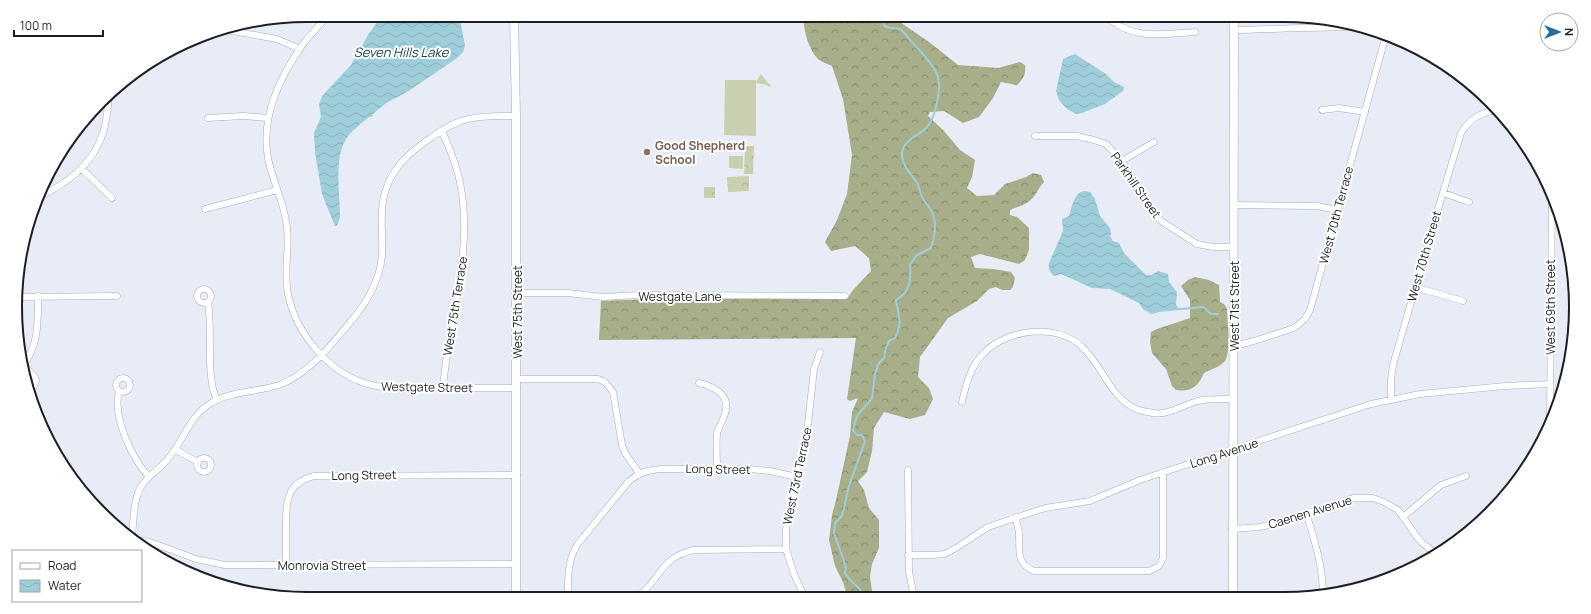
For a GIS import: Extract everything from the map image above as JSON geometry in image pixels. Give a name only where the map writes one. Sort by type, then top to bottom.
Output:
[{"type":"main road","name":"West 75th Street","points":[[515,22],[517,379],[516,592]]},
{"type":"main road","name":"West 71st Street","points":[[1233,592],[1234,22]]},
{"type":"street","name":"Westgate Street","points":[[322,22],[300,49],[284,76],[268,118],[266,136],[268,156],[288,231],[286,283],[291,307],[302,332],[321,354],[334,366],[348,375],[370,385],[397,389],[517,388]]},
{"type":"street","points":[[1113,22],[1119,27],[1132,32],[1147,35],[1195,32]]},
{"type":"street","points":[[1234,30],[1340,27]]},
{"type":"street","points":[[235,31],[277,39],[300,49]]},
{"type":"street","name":"West 70th Terrace","points":[[1234,346],[1294,328],[1306,320],[1384,40]]},
{"type":"street","points":[[46,193],[64,183],[82,169],[92,156],[104,132],[108,103]]},
{"type":"street","points":[[1322,110],[1340,108],[1365,112]]},
{"type":"street","name":"West 70th Street","points":[[1391,399],[1391,373],[1461,133],[1472,119],[1491,111]]},
{"type":"street","points":[[208,118],[243,116],[268,118]]},
{"type":"street","points":[[132,531],[137,496],[140,488],[176,450],[195,417],[217,400],[284,382],[307,368],[364,306],[374,286],[382,255],[383,200],[387,185],[394,172],[407,155],[442,130],[456,123],[479,117],[516,116]]},
{"type":"street","name":"West 75th Terrace","points":[[442,130],[455,165],[461,187],[464,225],[460,282],[447,353],[443,388]]},
{"type":"street","name":"Parkhill Street","points":[[1035,136],[1077,136],[1106,144],[1122,161],[1151,211],[1166,225],[1197,244],[1205,246],[1234,247]]},
{"type":"street","points":[[1122,161],[1154,142]]},
{"type":"street","points":[[82,169],[112,198]]},
{"type":"street","points":[[205,209],[277,190]]},
{"type":"street","points":[[1443,193],[1469,202]]},
{"type":"street","points":[[1234,205],[1317,206],[1337,210]]},
{"type":"street","name":"West 69th Street","points":[[1550,409],[1552,210]]},
{"type":"street","points":[[1415,287],[1463,301]]},
{"type":"street","name":"Westgate Lane","points":[[516,293],[568,293],[603,297],[639,295],[845,296]]},
{"type":"street","points":[[23,296],[117,296]]},
{"type":"street","points":[[27,360],[33,350],[36,339],[38,326],[38,296]]},
{"type":"street","points":[[208,302],[211,323],[211,382],[213,393],[217,400]]},
{"type":"street","points":[[962,402],[973,368],[984,353],[1000,340],[1028,332],[1050,332],[1070,339],[1081,345],[1121,401],[1137,410],[1162,414],[1202,400],[1233,399]]},
{"type":"street","name":"West 73rd Terrace","points":[[802,592],[792,570],[786,549],[788,516],[808,424],[814,369],[820,352]]},
{"type":"street","points":[[30,373],[36,380],[33,386]]},
{"type":"street","points":[[517,379],[598,379],[605,382],[613,392],[622,445],[639,473],[629,481],[572,553],[568,570],[568,592]]},
{"type":"street","points":[[699,383],[715,388],[721,393],[725,400],[726,410],[717,435],[717,469]]},
{"type":"street","name":"Long Avenue","points":[[908,555],[945,554],[988,527],[1015,517],[1045,508],[1090,501],[1127,485],[1163,472],[1371,404],[1420,394],[1497,386],[1550,384]]},
{"type":"street","points":[[119,391],[117,400],[121,424],[128,444],[141,468],[149,478]]},
{"type":"street","points":[[176,450],[198,462]]},
{"type":"street","name":"Long Street","points":[[639,473],[648,470],[661,469],[750,469],[770,471],[797,478]]},
{"type":"street","points":[[908,470],[908,555],[909,572],[913,592]]},
{"type":"street","points":[[1015,517],[1019,535],[1020,559],[1028,569],[1034,571],[1149,571],[1159,566],[1162,558],[1163,472]]},
{"type":"street","name":"Long Street","points":[[286,565],[286,504],[293,488],[299,482],[307,478],[314,476],[517,475]]},
{"type":"street","points":[[1404,517],[1441,485],[1466,476]]},
{"type":"street","name":"Caenen Avenue","points":[[1232,529],[1260,527],[1353,498],[1373,498],[1391,505],[1404,517],[1420,541],[1432,550]]},
{"type":"street","points":[[1306,513],[1322,569],[1323,590]]},
{"type":"street","name":"Monrovia Street","points":[[145,541],[196,559],[212,563],[240,565],[516,564]]},
{"type":"street","points":[[643,592],[669,560],[685,552],[694,550],[786,549]]},
{"type":"green space","points":[[804,22],[900,22],[929,42],[958,65],[998,68],[1020,62],[1025,65],[1025,73],[1023,78],[1017,85],[1001,82],[993,98],[979,117],[963,123],[944,111],[930,112],[928,116],[943,130],[960,150],[975,160],[972,177],[967,188],[977,196],[994,195],[1005,184],[1033,173],[1041,175],[1044,182],[1035,195],[1024,205],[1010,210],[1010,215],[1017,217],[1029,228],[1029,250],[1025,260],[1019,264],[980,254],[971,257],[975,268],[1011,272],[1015,278],[1013,287],[1010,290],[1002,290],[996,287],[989,289],[977,301],[948,318],[920,357],[918,377],[929,388],[933,399],[925,415],[910,419],[884,412],[874,428],[872,451],[867,472],[858,481],[864,490],[869,508],[879,520],[879,548],[872,564],[870,577],[872,592],[846,592],[835,566],[829,540],[832,515],[850,436],[852,412],[858,398],[850,401],[847,399],[856,338],[599,340],[601,301],[652,299],[847,299],[853,290],[871,271],[869,258],[855,246],[831,251],[825,242],[837,220],[847,194],[852,155],[843,99],[832,66],[819,60],[815,55],[809,44]]},
{"type":"green space","points":[[761,74],[771,85],[769,87],[767,85],[756,83],[756,136],[724,135],[725,80],[756,80],[756,82]]},
{"type":"green space","points":[[745,146],[754,146],[753,174],[744,174]]},
{"type":"green space","points":[[729,156],[743,156],[743,169],[729,168]]},
{"type":"green space","points":[[749,176],[749,191],[728,192],[727,177]]},
{"type":"green space","points":[[704,187],[715,187],[715,198],[704,198]]},
{"type":"green space","points":[[1195,277],[1209,280],[1219,285],[1220,302],[1224,304],[1227,309],[1228,352],[1224,362],[1204,373],[1199,382],[1193,388],[1176,390],[1172,386],[1166,369],[1152,353],[1150,342],[1151,332],[1190,318],[1190,300],[1181,286],[1188,280]]},
{"type":"water","name":"Seven Hills Lake","points":[[377,22],[460,22],[465,46],[463,52],[457,58],[407,92],[386,103],[373,114],[372,117],[369,117],[347,137],[340,158],[338,178],[340,217],[337,226],[335,226],[322,194],[315,152],[314,133],[321,117],[319,104],[322,96],[351,65]]},
{"type":"water","points":[[1075,54],[1106,74],[1114,82],[1124,87],[1123,91],[1105,104],[1082,113],[1076,114],[1067,109],[1059,100],[1056,91],[1063,59]]},
{"type":"water","points":[[1084,191],[1090,192],[1095,199],[1100,216],[1110,228],[1110,236],[1113,241],[1119,243],[1124,253],[1146,275],[1152,275],[1158,271],[1168,274],[1169,282],[1177,292],[1176,304],[1180,310],[1151,314],[1143,309],[1139,303],[1110,289],[1092,288],[1061,274],[1054,276],[1051,273],[1049,263],[1063,231],[1062,219],[1069,216],[1076,197]]},
{"type":"waterway","points":[[862,592],[845,573],[846,567],[834,533],[835,523],[841,517],[844,509],[848,489],[865,441],[862,435],[857,435],[853,430],[857,416],[872,398],[875,374],[879,363],[884,358],[889,341],[895,338],[898,331],[900,322],[896,300],[905,293],[909,285],[910,264],[917,255],[931,248],[935,230],[934,216],[924,201],[916,181],[904,164],[902,151],[907,142],[927,127],[933,116],[938,100],[938,77],[924,55],[901,29],[887,27],[882,22]]},
{"type":"waterway","points":[[1180,309],[1203,307],[1211,314],[1218,314]]},
{"type":"place","name":"Good Shepherd School","points":[[647,152]]}]
